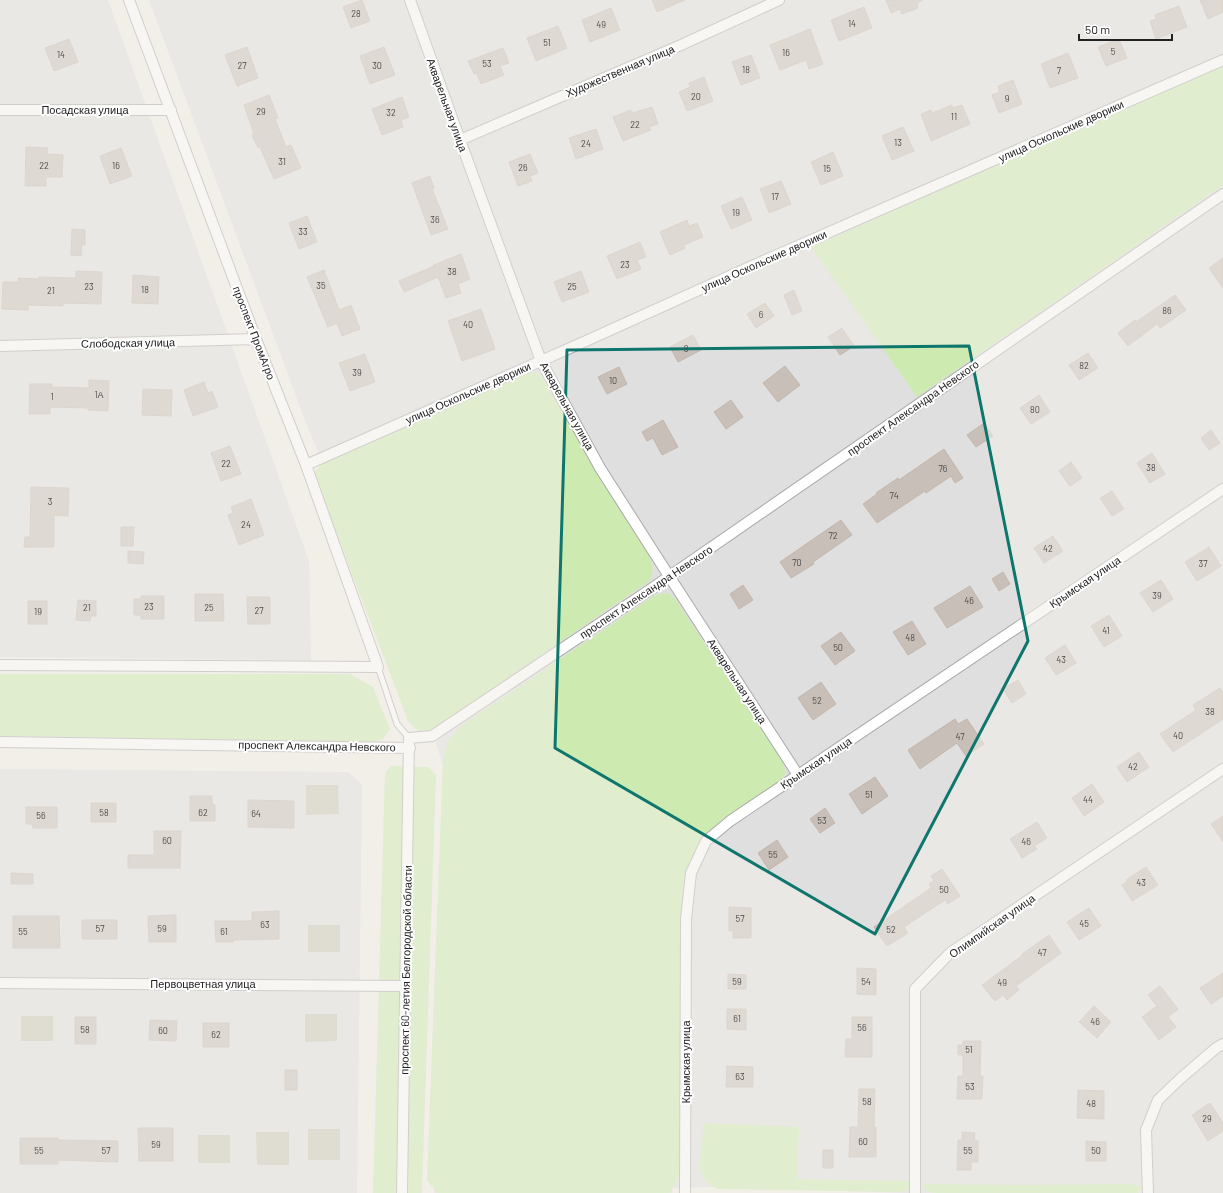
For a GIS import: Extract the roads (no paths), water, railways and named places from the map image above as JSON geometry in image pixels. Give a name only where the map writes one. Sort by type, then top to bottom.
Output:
[{"type":"street","name":"проспект ПромАгро","points":[[130,0],[256,339],[306,465],[378,667]]},
{"type":"street","name":"Акварельная улица","points":[[410,0],[541,360],[600,468],[798,775]]},
{"type":"street","name":"Художественная улица","points":[[460,140],[681,45],[779,0]]},
{"type":"street","name":"улица Оскольские дворики","points":[[306,465],[754,265],[1223,60]]},
{"type":"street","name":"Посадская улица","points":[[0,110],[171,110]]},
{"type":"street","name":"проспект Александра Невского","points":[[0,742],[409,743],[432,736],[669,576],[1223,194]]},
{"type":"street","name":"Слободская улица","points":[[0,346],[256,339]]},
{"type":"street","name":"Крымская улица","points":[[685,1193],[686,919],[691,874],[706,841],[730,821],[1223,489]]},
{"type":"street","points":[[0,665],[378,667]]},
{"type":"street","name":"проспект 60-летия Белгородской области","points":[[402,1193],[409,743]]},
{"type":"street","name":"Олимпийская улица","points":[[915,1193],[915,989],[950,953],[1223,769]]},
{"type":"street","name":"Первоцветная улица","points":[[0,983],[406,986]]},
{"type":"street","points":[[1148,1193],[1146,1130],[1158,1100],[1181,1078],[1216,1048],[1223,1044]]},
{"type":"lane","points":[[378,667],[397,724],[409,743]]}]
